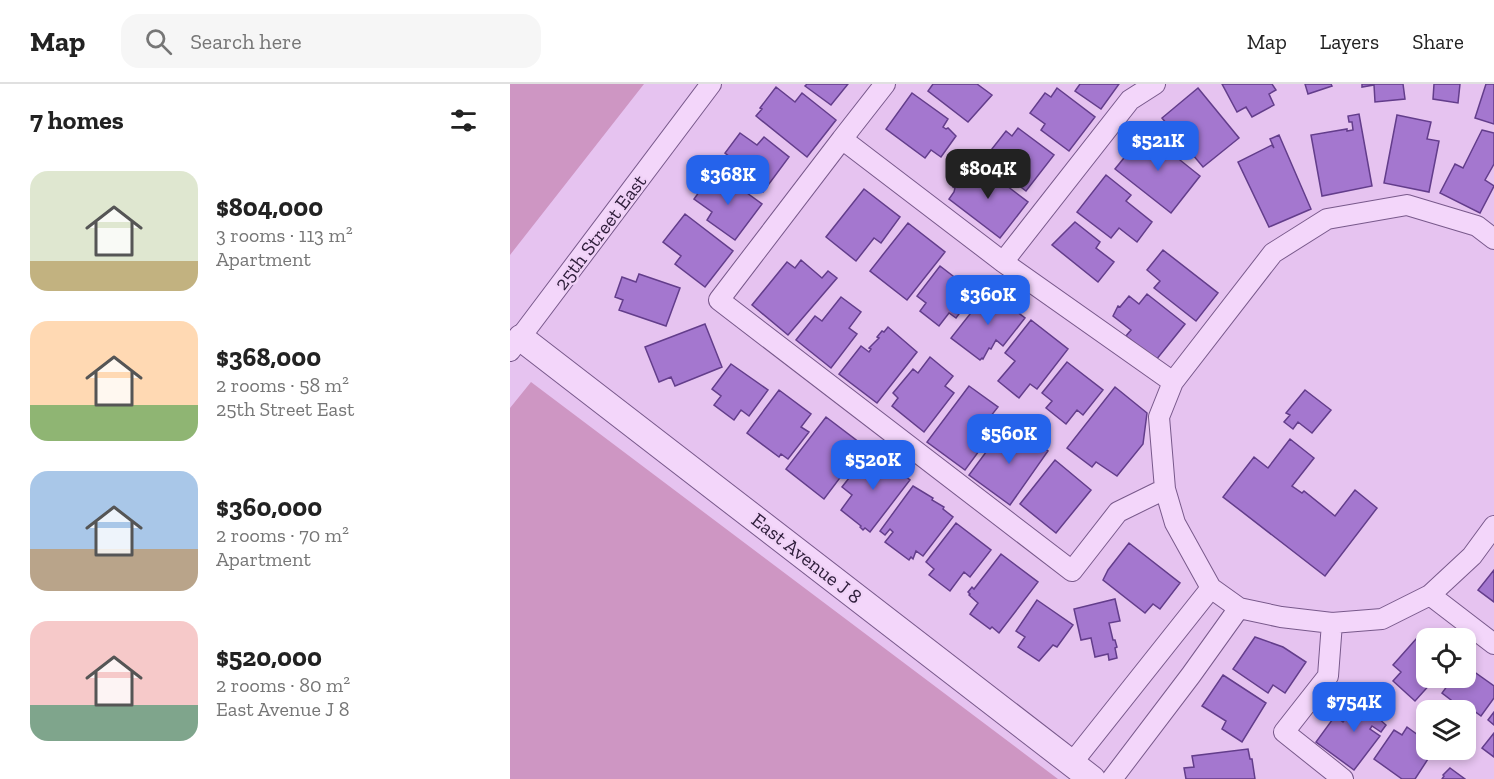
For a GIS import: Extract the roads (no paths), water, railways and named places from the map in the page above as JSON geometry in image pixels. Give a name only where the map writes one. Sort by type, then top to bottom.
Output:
[{"type":"street","name":"25th Street East","points":[[515,344],[711,84]]},
{"type":"street","points":[[885,84],[719,300],[1072,572],[1118,512],[1165,489]]},
{"type":"street","points":[[1003,262],[1130,100],[1155,84]]},
{"type":"street","points":[[842,139],[1003,262],[1173,382]]},
{"type":"street","points":[[1494,239],[1477,226],[1407,205],[1327,219],[1273,253],[1173,382],[1159,417],[1165,489],[1175,523],[1211,588],[1239,608],[1281,617],[1332,623],[1382,619],[1430,595],[1472,556],[1494,526]]},
{"type":"street","name":"East Avenue J 8","points":[[515,344],[1092,779]]},
{"type":"street","points":[[1072,763],[1211,588]]},
{"type":"street","points":[[1430,595],[1494,644]]},
{"type":"street","points":[[1112,779],[1239,608]]},
{"type":"street","points":[[1332,623],[1328,676],[1284,732],[1343,779]]}]
